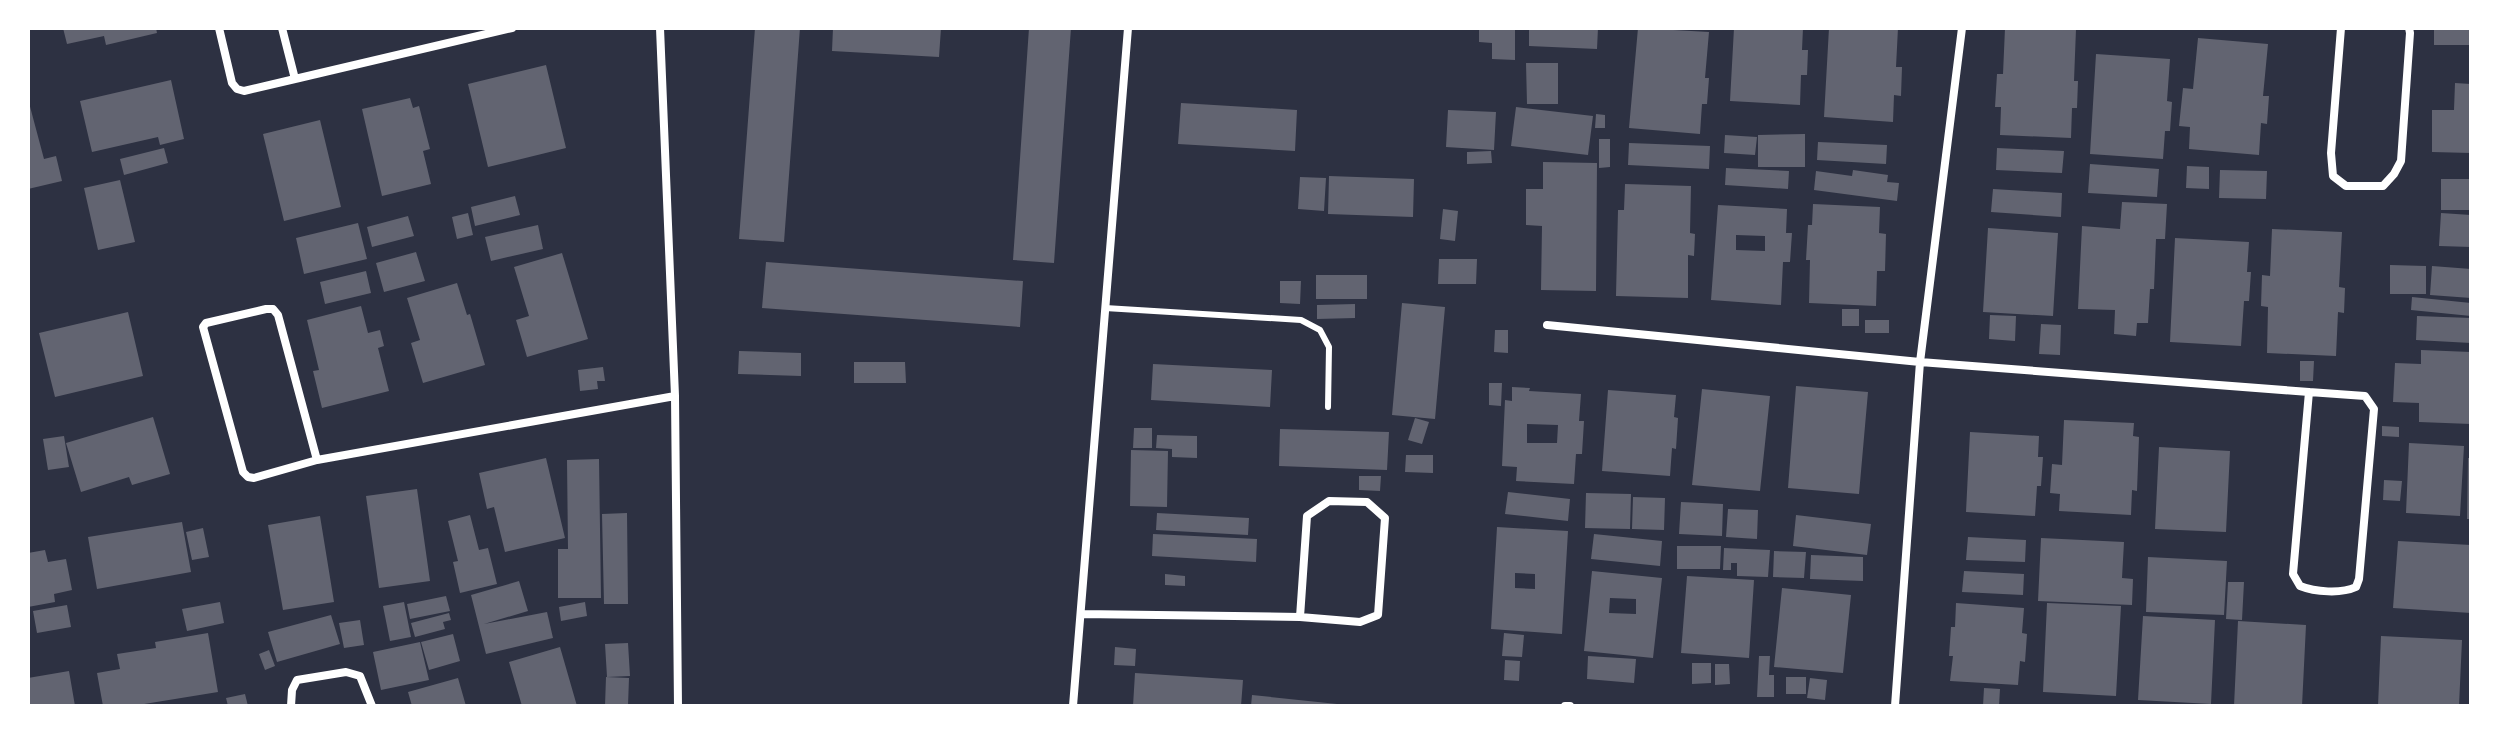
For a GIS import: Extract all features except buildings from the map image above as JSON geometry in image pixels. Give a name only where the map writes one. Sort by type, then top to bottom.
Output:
[{"type":"street","points":[[219,28],[232,83],[244,91],[512,28]]},
{"type":"street","points":[[282,28],[295,79]]},
{"type":"street","points":[[660,28],[675,396],[678,706]]},
{"type":"street","points":[[1073,706],[1128,28]]},
{"type":"street","points":[[1895,706],[1920,362],[1962,28]]},
{"type":"street","points":[[2341,28],[2331,153],[2333,176],[2346,186],[2383,186],[2401,161],[2409,28]]},
{"type":"street","points":[[317,460],[278,315],[273,309],[266,309],[206,323],[203,333],[243,472],[254,478],[317,460],[675,396]]},
{"type":"street","points":[[1547,325],[1920,362],[2365,396],[2374,409],[2359,579],[2356,587],[2347,591],[2308,589],[2300,586],[2293,574],[2309,392]]},
{"type":"street","points":[[1081,614],[1300,617],[1360,622],[1378,615],[1385,518],[1367,502],[1329,501],[1307,516],[1300,617]]},
{"type":"street","points":[[291,706],[292,690],[297,680],[346,672],[360,676],[372,706]]},
{"type":"lane","points":[[1105,308],[1301,320],[1320,330],[1329,347],[1328,407]]}]
